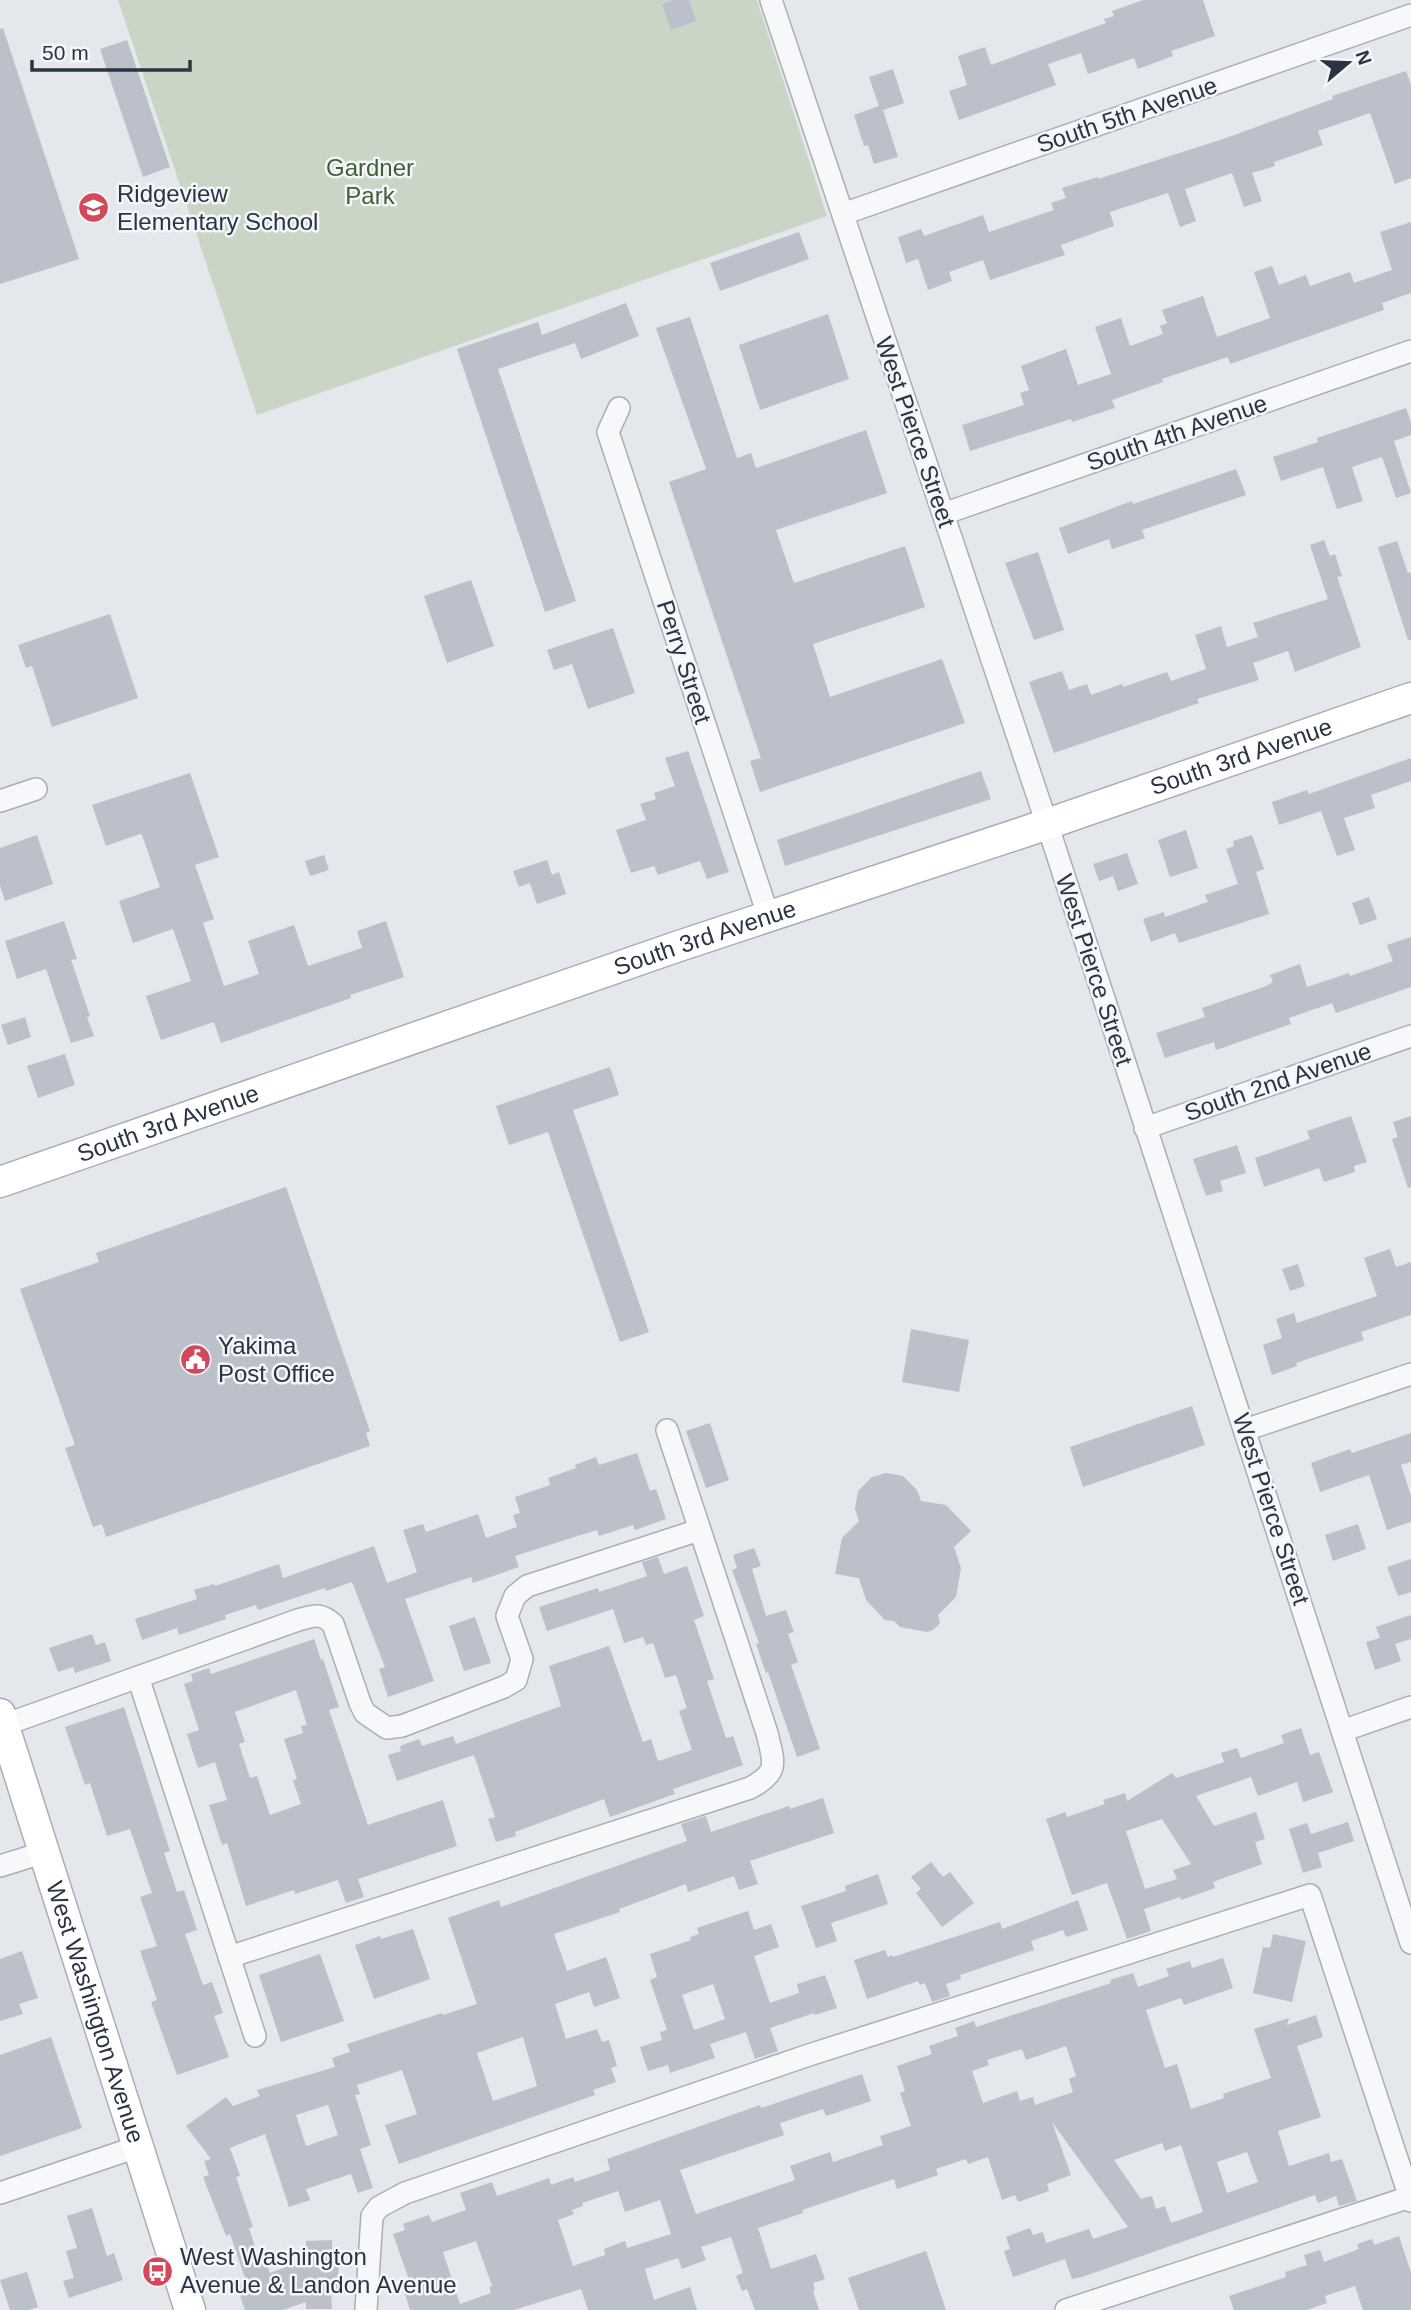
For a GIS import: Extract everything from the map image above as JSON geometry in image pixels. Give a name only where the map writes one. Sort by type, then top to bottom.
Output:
[{"type":"street","name":"West Pierce Street","points":[[771,0],[1047,824],[1411,1943]]},
{"type":"street","name":"South 5th Avenue","points":[[843,214],[1411,15]]},
{"type":"street","name":"South 4th Avenue","points":[[943,514],[1411,351]]},
{"type":"street","name":"Perry Street","points":[[619,408],[608,432],[769,918]]},
{"type":"street","name":"South 3rd Avenue","points":[[0,1182],[676,947],[1047,824],[1411,698]]},
{"type":"street","points":[[0,802],[36,789]]},
{"type":"street","name":"South 2nd Avenue","points":[[1145,1128],[1411,1036]]},
{"type":"street","points":[[1245,1430],[1411,1374]]},
{"type":"street","points":[[229,1957],[750,1788],[767,1779],[772,1769],[767,1733],[667,1430]]},
{"type":"street","points":[[2,1719],[138,1677],[298,1619],[316,1615],[325,1616],[333,1624],[365,1713],[387,1728],[402,1726],[516,1680],[522,1659],[507,1616],[515,1596],[527,1586],[699,1530]]},
{"type":"street","points":[[138,1677],[255,2036]]},
{"type":"street","points":[[1342,1731],[1411,1707]]},
{"type":"street","name":"West Washington Avenue","points":[[2,1719],[190,2310]]},
{"type":"street","points":[[0,1866],[45,1852]]},
{"type":"street","points":[[366,2310],[372,2216],[379,2207],[405,2193],[809,2055],[1310,1895],[1410,2199],[1066,2310]]},
{"type":"street","points":[[0,2193],[137,2147]]},
{"type":"green space","name":"Gardner Park","points":[[118,0],[757,0],[827,216],[257,415]]},
{"type":"building","points":[[674,0],[689,0],[696,21],[671,30],[662,4]]},
{"type":"building","points":[[1143,0],[1203,0],[1215,36],[1171,51],[1173,56],[1138,69],[1134,58],[1088,74],[1081,53],[1048,64],[1056,85],[959,120],[949,91],[967,85],[958,56],[985,47],[991,65],[1106,23],[1104,19],[1114,16],[1112,11]]},
{"type":"building","points":[[3,28],[79,259],[0,284],[0,29]]},
{"type":"building","points":[[127,40],[170,167],[143,177],[100,49]]},
{"type":"building","points":[[893,69],[904,103],[883,110],[898,157],[874,164],[868,145],[864,146],[854,115],[879,106],[869,77]]},
{"type":"building","points":[[1406,71],[1411,85],[1411,178],[1395,184],[1370,113],[1318,131],[1323,145],[1274,162],[1275,166],[1252,173],[1262,201],[1244,207],[1232,173],[1185,189],[1196,221],[1180,227],[1168,193],[1110,212],[1114,226],[1061,245],[1065,255],[990,280],[983,260],[949,272],[952,281],[928,290],[918,259],[906,263],[898,237],[921,229],[924,236],[983,215],[989,232],[1054,210],[1051,203],[1066,198],[1062,188],[1226,138],[1333,99],[1332,96]]},
{"type":"building","points":[[1411,222],[1411,293],[1382,303],[1384,310],[1230,364],[1228,357],[1162,379],[1163,382],[1112,400],[1115,408],[970,451],[962,425],[1024,405],[1020,393],[1029,390],[1021,366],[1066,349],[1078,385],[1111,374],[1095,327],[1121,318],[1130,346],[1163,334],[1160,326],[1167,323],[1162,310],[1203,296],[1217,337],[1270,318],[1254,272],[1272,266],[1279,285],[1306,275],[1310,286],[1350,272],[1354,283],[1392,270],[1380,232]]},
{"type":"building","points":[[799,232],[809,259],[720,291],[710,263]]},
{"type":"building","points":[[626,303],[639,336],[581,359],[575,343],[498,369],[576,601],[545,612],[457,349],[538,322],[542,335]]},
{"type":"building","points":[[828,314],[849,379],[760,410],[739,345]]},
{"type":"building","points":[[690,317],[737,458],[751,453],[756,468],[866,430],[887,493],[776,530],[794,583],[905,546],[925,607],[813,644],[830,697],[942,659],[965,723],[760,792],[750,761],[761,758],[669,482],[706,469],[656,328]]},
{"type":"building","points":[[1406,408],[1411,423],[1411,435],[1394,441],[1411,493],[1396,498],[1382,457],[1352,467],[1363,501],[1337,509],[1323,467],[1281,481],[1273,457],[1318,442],[1317,438]]},
{"type":"building","points":[[1236,469],[1246,495],[1142,530],[1145,538],[1112,549],[1109,539],[1068,554],[1059,528],[1132,501],[1133,504]]},
{"type":"building","points":[[1324,540],[1330,556],[1335,554],[1342,576],[1337,577],[1361,647],[1295,672],[1288,651],[1253,663],[1259,680],[1197,699],[1199,703],[1054,753],[1029,682],[1062,671],[1069,690],[1087,684],[1091,695],[1167,672],[1171,681],[1206,669],[1195,635],[1221,626],[1227,647],[1258,637],[1253,623],[1328,599],[1310,545]]},
{"type":"building","points":[[1397,541],[1408,573],[1411,572],[1411,640],[1408,640],[1378,547]]},
{"type":"building","points":[[1038,552],[1064,630],[1034,640],[1005,563]]},
{"type":"building","points":[[471,580],[494,646],[447,663],[424,596]]},
{"type":"building","points":[[110,614],[138,698],[52,727],[32,666],[26,668],[18,645]]},
{"type":"building","points":[[613,628],[635,693],[588,709],[572,664],[554,670],[547,650]]},
{"type":"building","points":[[688,751],[729,872],[707,879],[700,861],[658,875],[654,866],[631,873],[616,830],[646,820],[640,804],[656,799],[654,793],[675,786],[665,758]]},
{"type":"building","points":[[1411,758],[1411,781],[1371,795],[1375,808],[1344,818],[1355,850],[1337,856],[1321,811],[1279,825],[1272,802],[1307,790],[1309,794]]},
{"type":"building","points":[[981,771],[991,799],[785,866],[777,840]]},
{"type":"building","points":[[190,773],[219,857],[195,865],[214,919],[203,923],[224,986],[259,974],[248,941],[294,925],[308,966],[362,948],[357,931],[386,921],[404,977],[221,1043],[214,1022],[161,1040],[146,996],[191,981],[173,929],[133,943],[119,901],[160,887],[142,835],[106,846],[92,805]]},
{"type":"building","points":[[1186,830],[1198,868],[1170,877],[1158,840]]},
{"type":"building","points":[[37,835],[53,884],[5,901],[0,886],[0,848]]},
{"type":"building","points":[[1252,835],[1264,869],[1256,872],[1269,914],[1179,943],[1175,933],[1151,942],[1143,919],[1164,912],[1165,917],[1208,902],[1205,895],[1238,884],[1226,849],[1234,846],[1233,841]]},
{"type":"building","points":[[1127,853],[1138,884],[1118,891],[1113,876],[1099,881],[1093,864]]},
{"type":"building","points":[[324,855],[329,870],[310,876],[305,861]]},
{"type":"building","points":[[547,860],[552,875],[559,872],[566,894],[537,904],[530,883],[519,887],[513,871]]},
{"type":"building","points":[[1369,897],[1377,919],[1360,925],[1352,903]]},
{"type":"building","points":[[64,921],[77,959],[71,960],[94,1036],[71,1043],[46,969],[17,979],[5,941]]},
{"type":"building","points":[[1411,937],[1411,987],[1336,1013],[1332,1003],[1289,1018],[1291,1024],[1216,1050],[1214,1042],[1165,1058],[1156,1033],[1205,1017],[1202,1008],[1264,987],[1273,982],[1270,975],[1300,964],[1307,987],[1349,973],[1350,976],[1393,961],[1387,945]]},
{"type":"building","points":[[25,1017],[31,1037],[8,1045],[1,1025]]},
{"type":"building","points":[[65,1054],[75,1085],[38,1098],[27,1066]]},
{"type":"building","points":[[610,1067],[619,1095],[573,1110],[649,1332],[620,1342],[548,1132],[509,1145],[496,1106]]},
{"type":"building","points":[[1351,1116],[1367,1162],[1354,1166],[1355,1172],[1324,1182],[1319,1168],[1264,1187],[1255,1158],[1310,1139],[1307,1131]]},
{"type":"building","points":[[1411,1116],[1411,1187],[1408,1188],[1392,1139],[1398,1137],[1393,1122]]},
{"type":"building","points":[[1237,1145],[1246,1173],[1220,1181],[1223,1191],[1206,1196],[1193,1159]]},
{"type":"building","name":"Yakima Post Office","points":[[286,1187],[370,1431],[366,1433],[370,1446],[106,1537],[102,1524],[93,1527],[65,1448],[75,1445],[20,1289],[99,1262],[96,1253]]},
{"type":"building","points":[[1390,1249],[1396,1267],[1411,1262],[1411,1315],[1361,1332],[1364,1340],[1296,1363],[1297,1366],[1272,1375],[1263,1345],[1282,1338],[1276,1319],[1294,1313],[1297,1323],[1377,1296],[1364,1258]]},
{"type":"building","points":[[1298,1264],[1305,1286],[1290,1291],[1282,1269]]},
{"type":"building","points":[[911,1329],[969,1340],[959,1392],[902,1382]]},
{"type":"building","points":[[1192,1406],[1205,1445],[1083,1487],[1070,1447]]},
{"type":"building","points":[[710,1423],[729,1480],[706,1488],[686,1431]]},
{"type":"building","points":[[1411,1433],[1411,1462],[1401,1465],[1411,1496],[1411,1522],[1387,1530],[1369,1475],[1320,1492],[1311,1463],[1350,1449],[1352,1453]]},
{"type":"building","points":[[637,1453],[650,1491],[656,1489],[666,1519],[635,1530],[633,1525],[599,1536],[597,1530],[515,1556],[519,1567],[473,1583],[471,1577],[405,1599],[434,1681],[388,1697],[379,1669],[385,1667],[352,1582],[258,1610],[256,1605],[225,1615],[226,1619],[179,1635],[177,1628],[142,1640],[135,1619],[197,1599],[194,1590],[214,1584],[215,1586],[279,1564],[283,1578],[374,1546],[387,1583],[417,1572],[403,1530],[423,1524],[426,1532],[478,1514],[486,1538],[517,1527],[513,1515],[520,1513],[515,1497],[550,1485],[548,1478],[596,1457],[599,1465]]},
{"type":"building","points":[[886,1473],[903,1476],[917,1490],[921,1501],[946,1505],[971,1531],[954,1547],[961,1568],[956,1597],[938,1615],[940,1623],[927,1632],[900,1627],[894,1621],[885,1620],[866,1600],[859,1578],[835,1574],[842,1538],[859,1521],[855,1509],[858,1491],[872,1477]]},
{"type":"building","points":[[1358,1524],[1366,1549],[1333,1561],[1325,1535]]},
{"type":"building","points":[[754,1548],[761,1566],[752,1569],[766,1616],[786,1610],[794,1632],[788,1634],[798,1662],[791,1665],[820,1749],[797,1757],[732,1570],[737,1568],[733,1555]]},
{"type":"building","points":[[658,1557],[664,1574],[687,1566],[704,1616],[694,1620],[714,1679],[707,1681],[726,1738],[733,1736],[743,1765],[673,1789],[675,1794],[610,1817],[604,1799],[515,1832],[516,1836],[496,1842],[488,1819],[495,1817],[474,1755],[397,1781],[388,1755],[401,1751],[400,1746],[419,1739],[422,1746],[453,1736],[456,1744],[561,1706],[549,1666],[609,1646],[643,1742],[651,1739],[658,1761],[692,1750],[679,1711],[687,1708],[676,1675],[665,1678],[653,1643],[646,1645],[643,1637],[624,1643],[613,1609],[547,1631],[539,1607],[598,1588],[599,1592],[647,1576],[642,1562]]},
{"type":"building","points":[[1411,1559],[1411,1592],[1398,1596],[1387,1567]]},
{"type":"building","points":[[1411,1615],[1411,1639],[1395,1644],[1401,1661],[1375,1670],[1366,1642],[1380,1638],[1376,1627]]},
{"type":"building","points":[[475,1617],[491,1663],[464,1671],[449,1626]]},
{"type":"building","points":[[92,1634],[96,1645],[105,1642],[111,1661],[75,1673],[73,1667],[58,1672],[49,1648]]},
{"type":"building","points":[[314,1639],[339,1707],[329,1710],[368,1825],[443,1800],[457,1846],[358,1879],[364,1897],[346,1903],[338,1880],[295,1894],[294,1890],[246,1906],[227,1843],[222,1845],[209,1805],[227,1800],[215,1762],[198,1768],[187,1734],[199,1730],[184,1684],[193,1681],[191,1674],[209,1668],[211,1674]],"holes":[[[296,1690],[307,1725],[301,1726],[303,1733],[284,1739],[297,1779],[293,1780],[301,1804],[270,1815],[257,1776],[250,1778],[239,1744],[245,1742],[235,1712]]]},
{"type":"building","points":[[124,1707],[170,1851],[164,1853],[177,1892],[184,1890],[197,1930],[185,1934],[203,1985],[212,1982],[223,2013],[214,2016],[229,2057],[177,2075],[151,2002],[157,2000],[140,1951],[157,1946],[140,1897],[152,1893],[130,1829],[107,1836],[90,1783],[85,1785],[65,1727]]},
{"type":"building","points":[[1301,1728],[1310,1755],[1319,1752],[1333,1792],[1303,1802],[1297,1782],[1258,1796],[1251,1777],[1196,1796],[1214,1826],[1256,1812],[1265,1839],[1255,1842],[1262,1864],[1213,1882],[1215,1888],[1144,1909],[1151,1931],[1127,1939],[1107,1883],[1072,1895],[1046,1819],[1065,1812],[1067,1817],[1105,1804],[1103,1800],[1125,1793],[1127,1801],[1172,1773],[1176,1778],[1224,1762],[1221,1753],[1237,1748],[1241,1758],[1284,1743],[1281,1735]],"holes":[[[1162,1819],[1191,1864],[1173,1870],[1177,1879],[1145,1889],[1126,1831]]]},
{"type":"building","points":[[823,1798],[834,1833],[750,1861],[758,1884],[739,1890],[734,1876],[688,1892],[686,1884],[619,1909],[620,1912],[554,1934],[567,1971],[606,1957],[620,1998],[594,2007],[589,1992],[555,2004],[566,2039],[597,2029],[602,2042],[609,2040],[617,2066],[611,2068],[616,2082],[593,2090],[595,2095],[399,2164],[385,2125],[417,2114],[402,2070],[357,2085],[360,2094],[355,2095],[371,2145],[360,2149],[373,2188],[358,2193],[351,2174],[306,2189],[310,2200],[289,2207],[265,2134],[230,2148],[240,2176],[236,2177],[253,2227],[249,2228],[259,2259],[264,2257],[270,2273],[289,2266],[306,2266],[306,2241],[332,2240],[332,2253],[338,2253],[339,2291],[331,2292],[332,2309],[306,2309],[306,2302],[283,2310],[245,2310],[236,2284],[246,2281],[230,2234],[226,2236],[203,2177],[209,2175],[204,2161],[211,2159],[186,2126],[226,2097],[233,2106],[260,2096],[257,2090],[335,2067],[332,2058],[350,2052],[347,2044],[477,2004],[448,1918],[499,1900],[501,1907],[687,1841],[681,1824],[706,1816],[711,1832],[789,1806],[790,1809]],"holes":[[[523,2037],[537,2086],[493,2101],[477,2053]],[[328,2105],[338,2135],[306,2146],[296,2115]]]},
{"type":"building","points":[[1348,1822],[1354,1841],[1318,1853],[1322,1867],[1303,1873],[1289,1829],[1307,1823],[1311,1834]]},
{"type":"building","points":[[931,1862],[943,1877],[950,1872],[974,1903],[942,1927],[916,1893],[921,1889],[911,1877]]},
{"type":"building","points":[[878,1874],[888,1904],[831,1923],[837,1941],[816,1948],[801,1906],[846,1891],[845,1886]]},
{"type":"building","points":[[1078,1900],[1088,1930],[1066,1937],[1063,1930],[1031,1941],[1034,1950],[960,1975],[961,1979],[946,1984],[950,1996],[932,2002],[925,1983],[920,1985],[918,1981],[867,1999],[854,1960],[885,1950],[888,1957],[893,1957],[1000,1922],[1002,1929]]},
{"type":"building","points":[[748,1911],[754,1930],[771,1924],[779,1947],[754,1956],[770,2003],[799,1993],[797,1984],[825,1975],[837,2008],[770,2028],[778,2051],[755,2059],[746,2032],[710,2044],[715,2058],[670,2073],[668,2065],[648,2071],[640,2047],[662,2040],[660,2032],[667,2030],[650,1980],[657,1977],[650,1954],[691,1940],[690,1937],[699,1934],[697,1928]],"holes":[[[713,1984],[725,2019],[694,2030],[682,1995]]]},
{"type":"building","points":[[413,1929],[430,1979],[374,1999],[355,1945]]},
{"type":"building","points":[[1273,1934],[1306,1941],[1292,2002],[1253,1993],[1263,1947],[1270,1948]]},
{"type":"building","points":[[22,1951],[38,1998],[19,2004],[23,2014],[0,2021],[0,1959]]},
{"type":"building","points":[[320,1954],[344,2021],[281,2042],[259,1975]]},
{"type":"building","points":[[1223,1958],[1233,1988],[1184,2005],[1181,1998],[1146,2010],[1165,2068],[1177,2064],[1191,2109],[1224,2098],[1223,2094],[1271,2078],[1254,2029],[1289,2018],[1287,2025],[1316,2015],[1323,2037],[1297,2046],[1321,2117],[1278,2131],[1289,2166],[1329,2153],[1331,2162],[1342,2159],[1357,2201],[1339,2206],[1336,2196],[1318,2203],[1315,2195],[1082,2277],[1072,2279],[1065,2259],[1013,2277],[1004,2251],[1010,2249],[1006,2237],[1030,2228],[1033,2235],[1043,2232],[1046,2243],[1089,2229],[1093,2239],[1128,2227],[1052,2122],[1071,2175],[1047,2184],[1049,2191],[1018,2202],[1015,2195],[1002,2200],[988,2157],[968,2164],[966,2159],[936,2169],[938,2175],[897,2189],[894,2179],[758,2228],[771,2269],[816,2254],[825,2279],[813,2283],[819,2310],[755,2310],[747,2289],[742,2291],[736,2276],[743,2273],[731,2237],[701,2247],[706,2260],[682,2269],[678,2258],[645,2269],[654,2300],[690,2287],[697,2310],[588,2310],[581,2289],[514,2310],[410,2310],[403,2288],[411,2285],[393,2234],[405,2230],[403,2224],[429,2215],[432,2222],[466,2210],[460,2193],[492,2182],[497,2196],[549,2178],[551,2185],[573,2177],[575,2182],[610,2170],[607,2159],[760,2105],[761,2108],[862,2074],[871,2101],[826,2116],[823,2109],[780,2123],[784,2135],[680,2170],[696,2214],[795,2180],[790,2166],[830,2152],[833,2162],[883,2145],[880,2136],[911,2126],[900,2093],[905,2091],[897,2066],[932,2054],[929,2046],[958,2036],[955,2028],[974,2021],[976,2027],[1111,1983],[1110,1980],[1133,1973],[1138,1987],[1169,1976],[1166,1969],[1190,1961],[1192,1968]],"holes":[[[1066,2046],[1076,2076],[1069,2079],[1073,2092],[1035,2105],[1033,2097],[1020,2101],[1017,2091],[983,2103],[972,2071],[989,2065],[987,2060],[1022,2049],[1026,2060]],[[1162,2143],[1165,2151],[1181,2145],[1203,2212],[1171,2223],[1165,2206],[1156,2209],[1152,2196],[1141,2199],[1114,2160]],[[1247,2152],[1258,2182],[1227,2193],[1217,2162]],[[618,2191],[625,2212],[660,2200],[671,2234],[627,2248],[625,2241],[604,2249],[605,2255],[573,2266],[558,2220],[574,2214],[572,2210],[583,2206],[582,2203]],[[476,2241],[492,2286],[489,2287],[491,2293],[460,2304],[443,2252]]]},
{"type":"building","points":[[51,2037],[82,2128],[0,2156],[0,2055]]},
{"type":"building","points":[[92,2208],[107,2256],[114,2253],[123,2280],[69,2298],[63,2281],[74,2278],[66,2251],[77,2248],[67,2216]]},
{"type":"building","points":[[1399,2236],[1411,2273],[1411,2310],[1363,2310],[1355,2286],[1325,2296],[1327,2303],[1307,2310],[1234,2310],[1229,2296],[1286,2277],[1285,2272],[1307,2265],[1304,2255],[1320,2250],[1324,2262],[1359,2249],[1357,2244],[1372,2239],[1374,2245]]},
{"type":"building","points":[[926,2251],[946,2310],[859,2310],[848,2278]]},
{"type":"building","points":[[27,2272],[38,2307],[10,2310],[0,2280]]},
{"type":"place","name":"Ridgeview Elementary School","points":[[94,208]]},
{"type":"place","name":"Yakima Post Office","points":[[195,1360]]},
{"type":"place","name":"West Washington Avenue & Landon Avenue","points":[[157,2271]]}]
